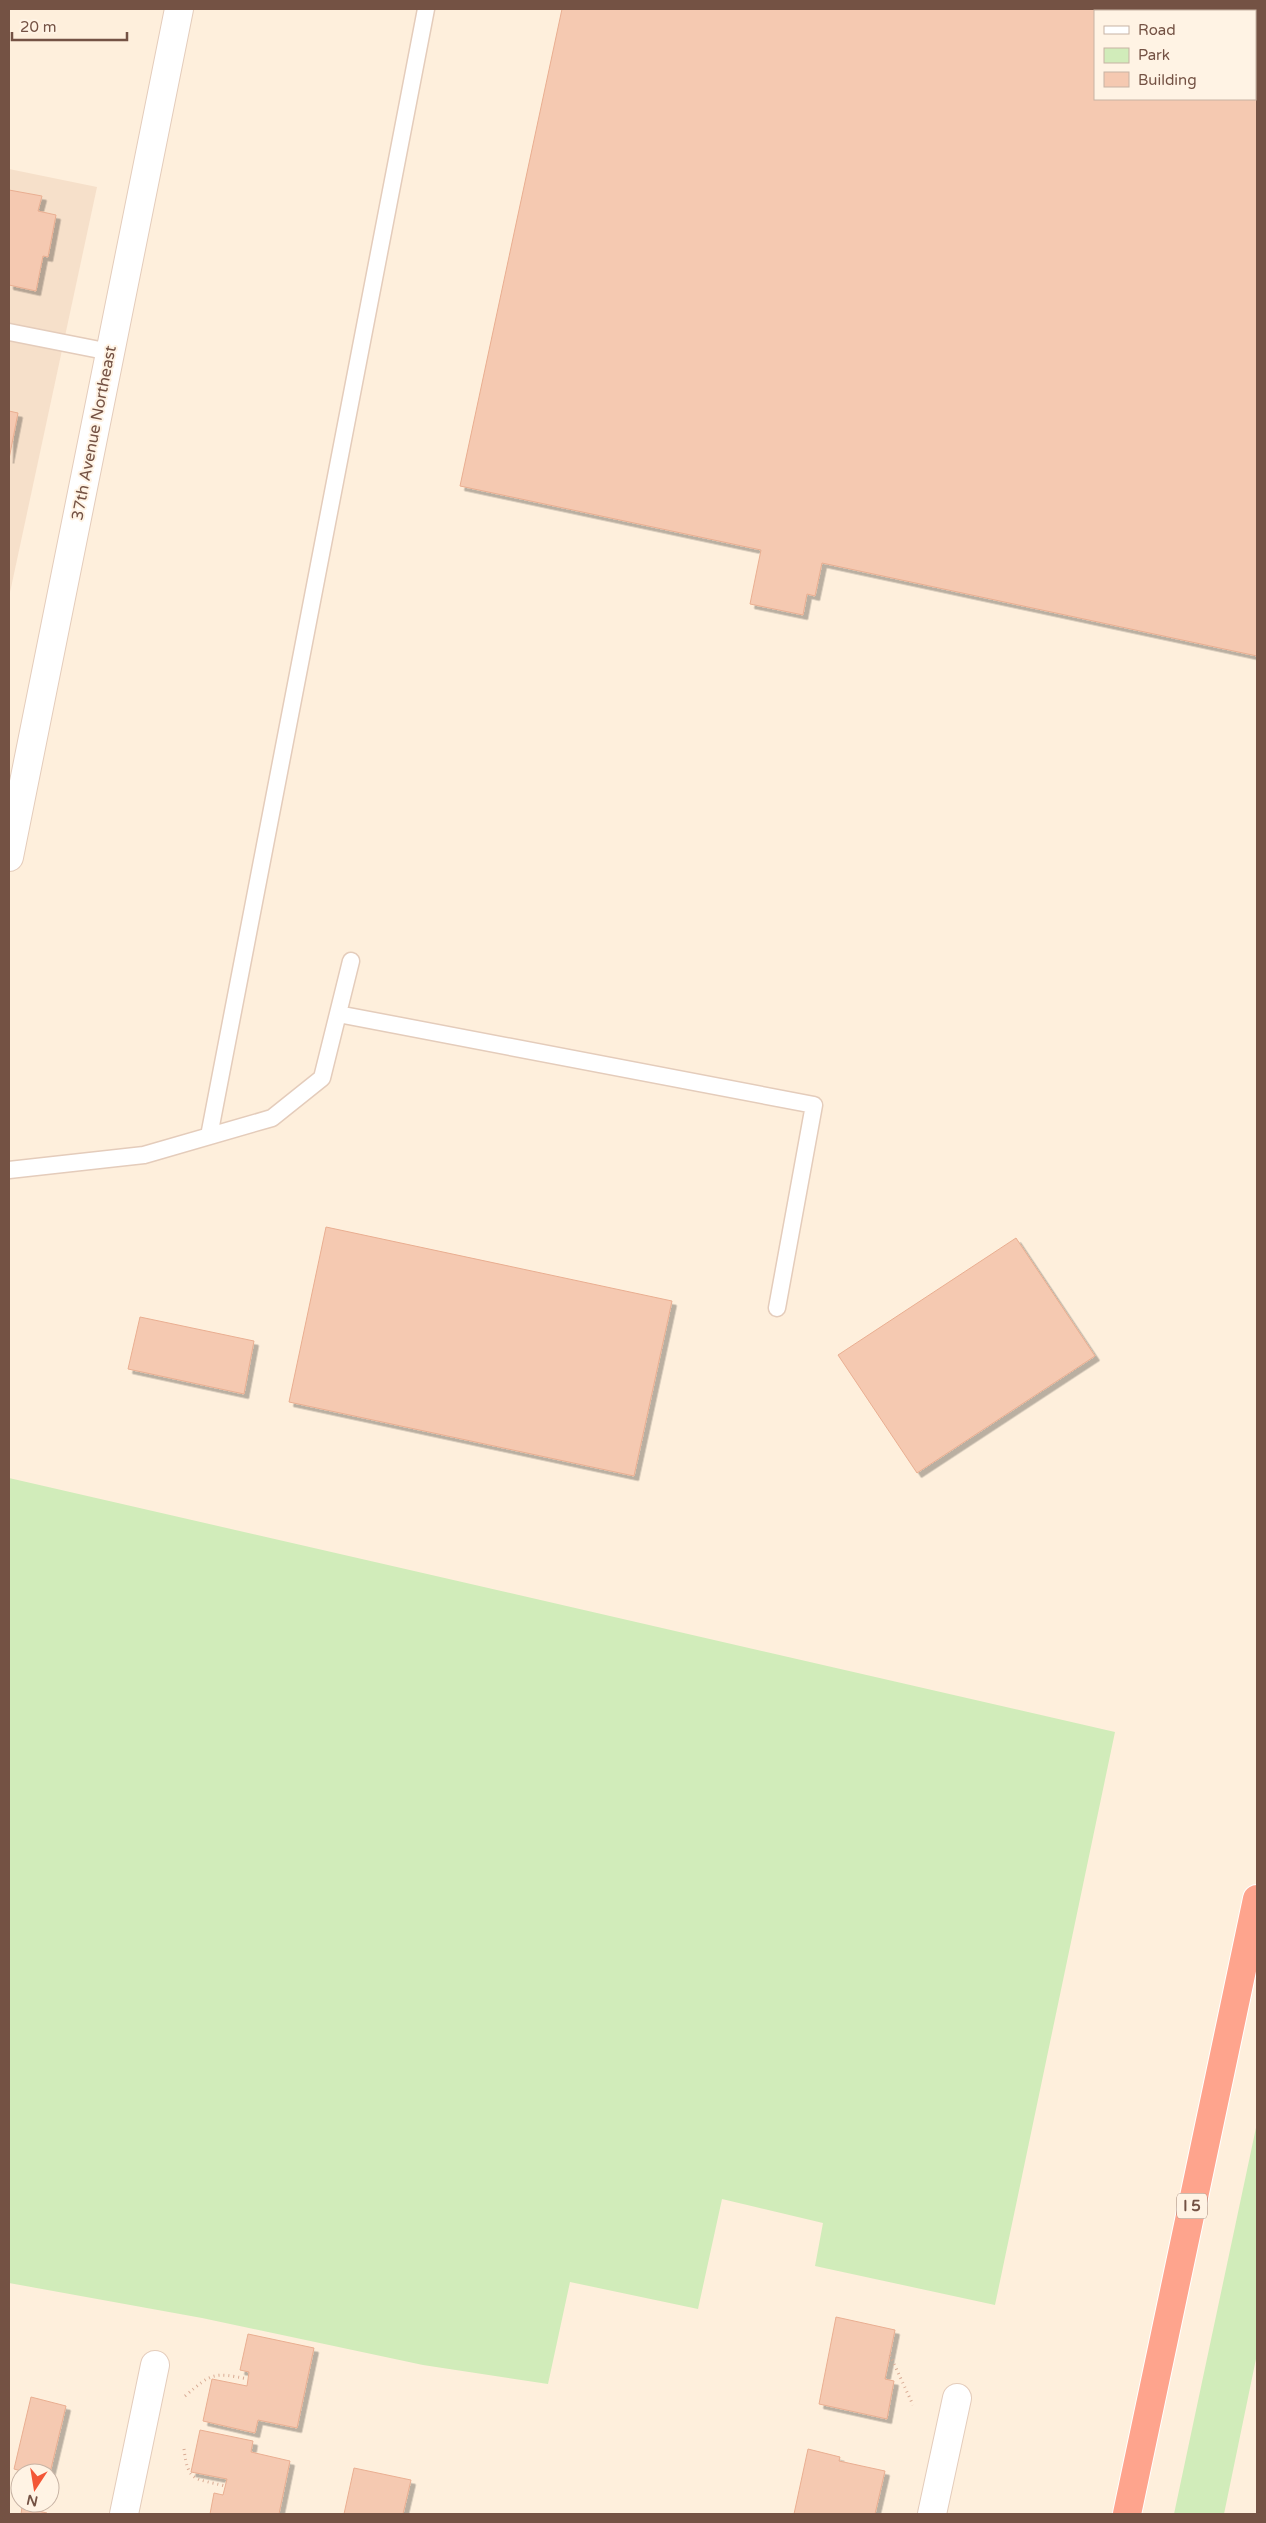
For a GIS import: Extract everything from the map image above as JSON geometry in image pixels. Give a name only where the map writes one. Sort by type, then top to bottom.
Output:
[{"type":"highway","name":"I 5","points":[[1127,2514],[1257,1899]]},
{"type":"street","name":"37th Avenue Northeast","points":[[9,857],[179,9]]},
{"type":"street","points":[[124,2514],[155,2365]]},
{"type":"street","points":[[932,2514],[957,2398]]},
{"type":"lane","points":[[209,1136],[426,9]]},
{"type":"lane","points":[[9,332],[110,352]]},
{"type":"lane","points":[[9,1170],[144,1155],[272,1118],[322,1078],[351,961]]},
{"type":"lane","points":[[338,1014],[814,1106],[777,1308]]},
{"type":"path","points":[[890,2355],[914,2405]]},
{"type":"path","points":[[185,2396],[206,2379],[216,2374],[248,2379]]},
{"type":"path","points":[[184,2449],[186,2468],[194,2478],[225,2486]]},
{"type":"shaded area","points":[[9,169],[97,187],[9,597]]},
{"type":"green space","points":[[9,1478],[1115,1732],[995,2305],[815,2266],[823,2223],[722,2199],[698,2309],[570,2282],[548,2384],[423,2365],[202,2318],[9,2283]]},
{"type":"green space","points":[[1257,2123],[1257,2354],[1224,2514],[1174,2514]]},
{"type":"building","points":[[562,9],[1257,9],[1257,656],[822,563],[815,596],[807,594],[803,615],[750,604],[761,550],[460,486]]},
{"type":"building","points":[[9,190],[42,196],[38,211],[56,215],[48,257],[43,256],[36,291],[9,285]]},
{"type":"building","points":[[9,411],[18,413],[9,459]]},
{"type":"building","points":[[326,1227],[672,1301],[634,1476],[289,1402]]},
{"type":"building","points":[[1016,1238],[1095,1356],[917,1473],[838,1355]]},
{"type":"building","points":[[140,1317],[254,1341],[244,1394],[128,1369]]},
{"type":"building","points":[[836,2317],[895,2330],[885,2379],[894,2381],[887,2419],[819,2404]]},
{"type":"building","points":[[248,2334],[314,2348],[297,2428],[258,2420],[255,2433],[203,2421],[212,2379],[247,2386],[249,2372],[240,2370]]},
{"type":"building","points":[[31,2397],[66,2406],[52,2463],[15,2463]]},
{"type":"building","points":[[200,2430],[253,2441],[251,2452],[290,2461],[279,2514],[210,2514],[214,2493],[223,2495],[227,2479],[191,2472]]},
{"type":"building","points":[[808,2449],[840,2457],[839,2461],[885,2471],[875,2514],[794,2514]]},
{"type":"building","points":[[354,2468],[411,2480],[403,2514],[344,2514]]},
{"type":"building","points":[[21,2513],[47,2513],[47,2514]]}]
